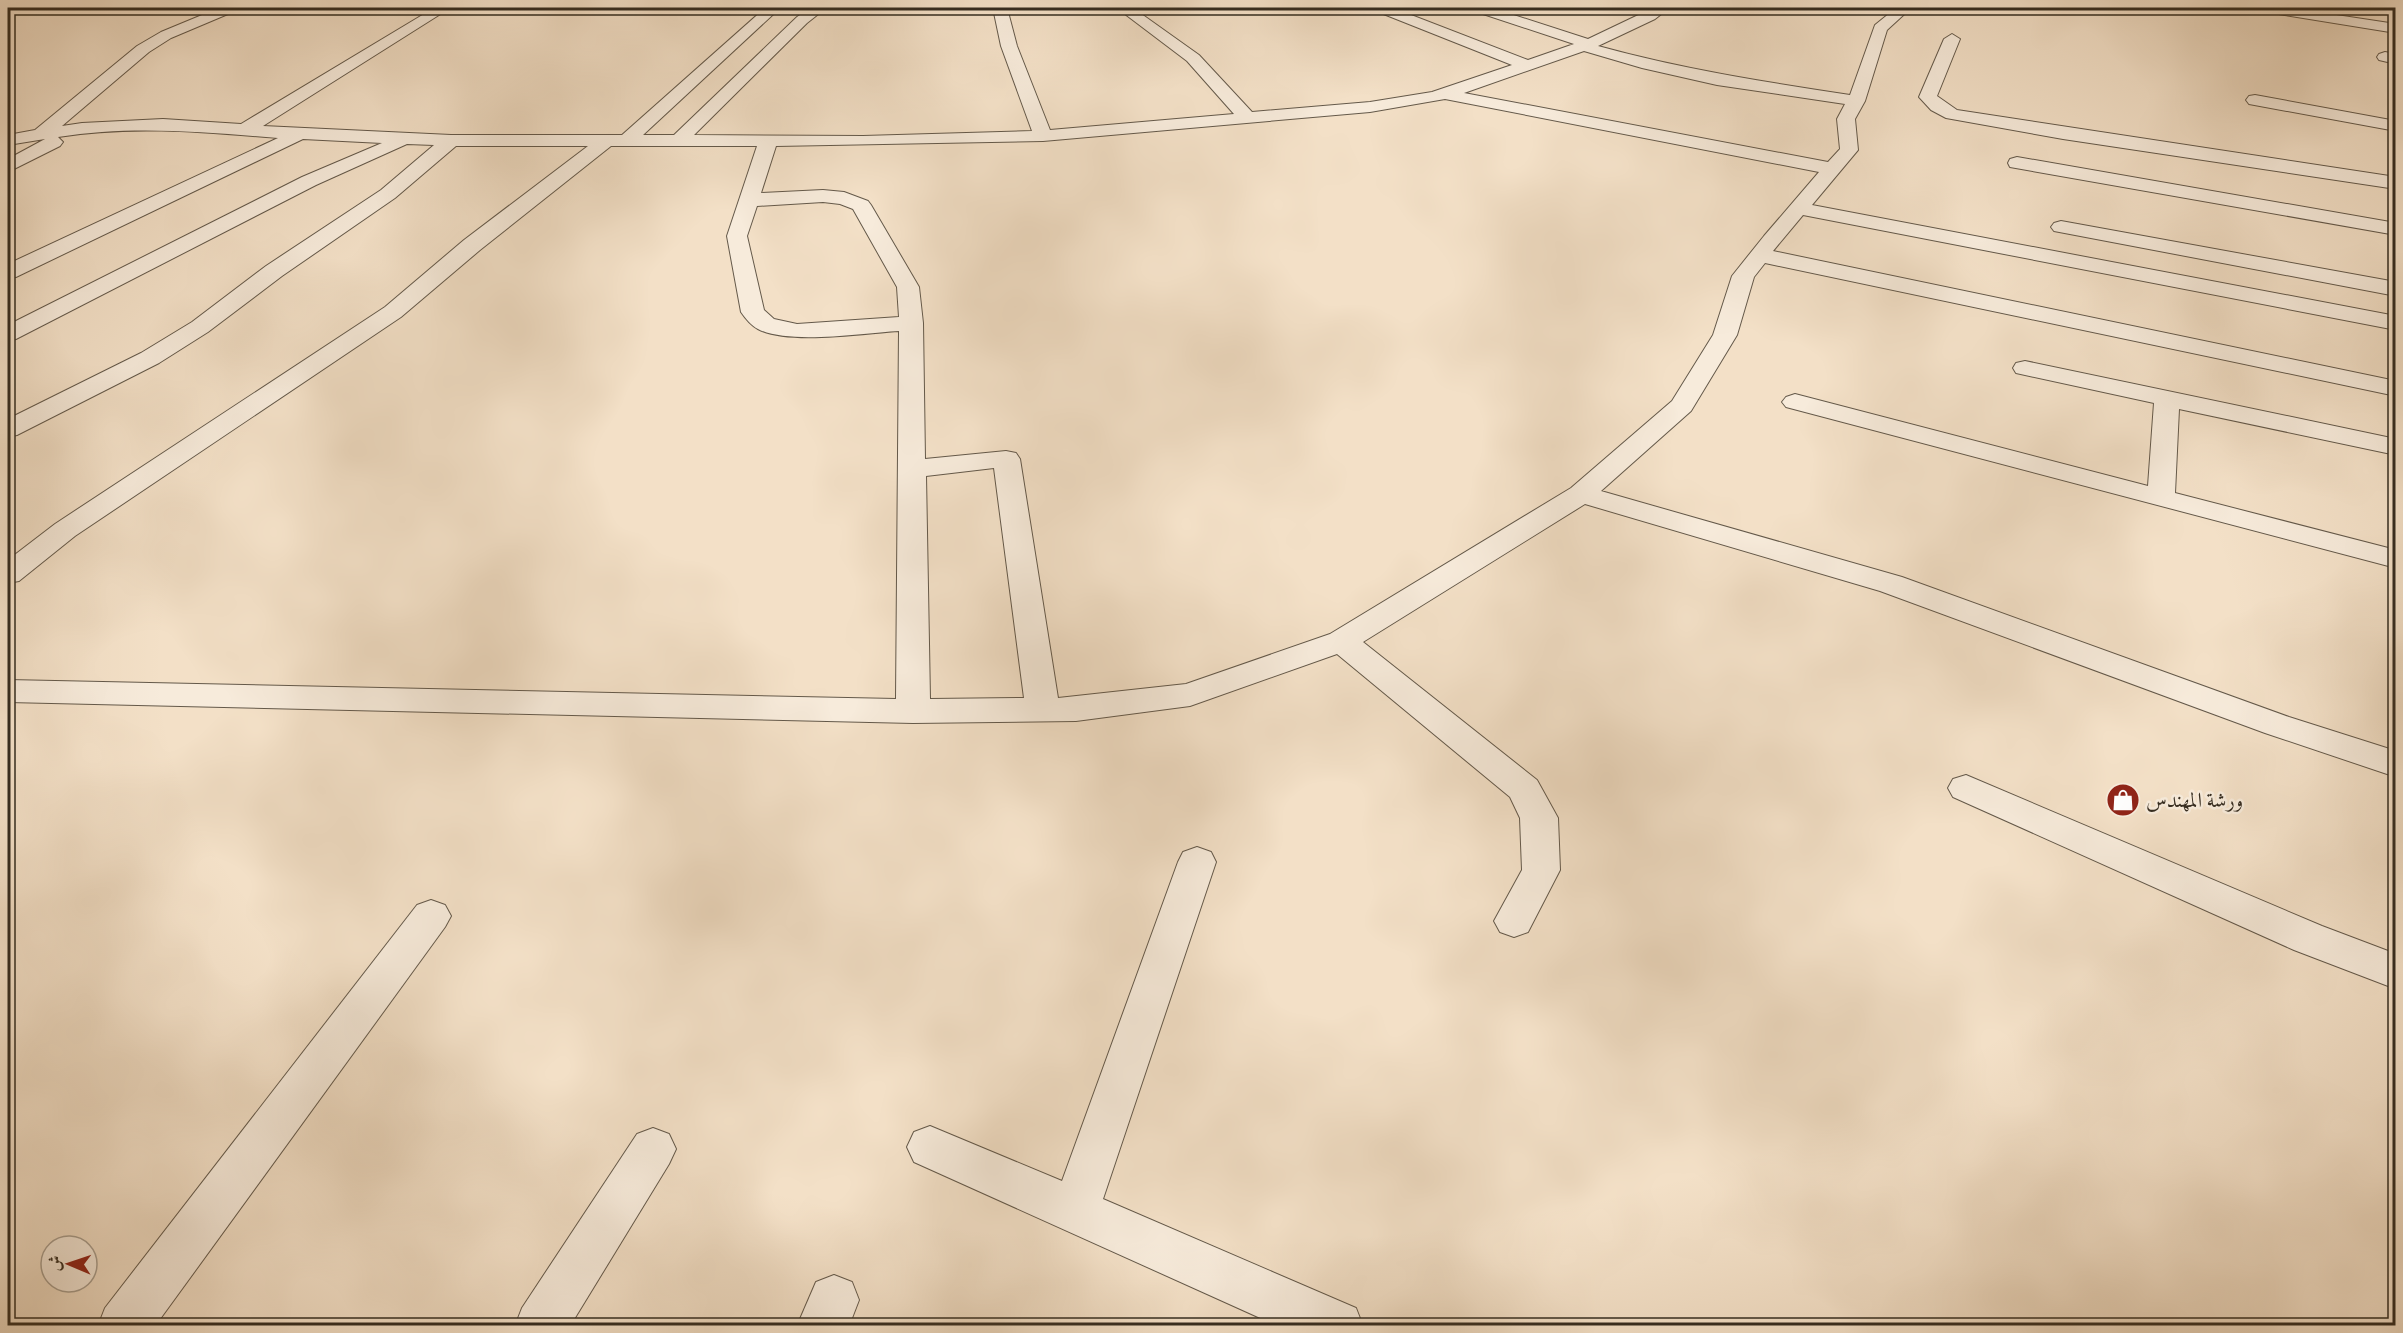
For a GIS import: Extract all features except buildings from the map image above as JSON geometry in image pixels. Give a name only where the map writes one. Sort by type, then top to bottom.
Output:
[{"type":"street","points":[[41,134],[143,49],[166,35],[230,8]]},
{"type":"street","points":[[244,129],[443,8]]},
{"type":"street","points":[[8,574],[66,530],[393,312],[472,245],[616,141],[773,8]]},
{"type":"street","points":[[678,141],[802,20],[819,8]]},
{"type":"street","points":[[1000,8],[1009,46],[1042,136]]},
{"type":"street","points":[[1124,8],[1193,58],[1248,118]]},
{"type":"street","points":[[1381,8],[1527,65]]},
{"type":"street","points":[[1479,8],[1648,65],[1717,80],[1856,101]]},
{"type":"street","points":[[8,140],[82,128],[163,124],[302,134],[451,140],[768,141],[1042,136],[1409,102],[1444,94],[1586,45],[1662,8]]},
{"type":"street","points":[[8,691],[913,711],[1076,709],[1190,695],[1341,641],[1581,494],[1682,406],[1725,335],[1743,276],[1849,150],[1846,118],[1856,101],[1880,28],[1904,8]]},
{"type":"street","points":[[2266,8],[2396,29]]},
{"type":"street","points":[[1952,39],[1928,97],[1937,106],[1952,114],[2056,134],[2309,168],[2396,183]]},
{"type":"street","points":[[1444,94],[1833,169]]},
{"type":"street","points":[[2255,100],[2396,126]]},
{"type":"street","points":[[8,166],[82,128]]},
{"type":"street","points":[[8,272],[302,134]]},
{"type":"street","points":[[8,334],[309,181],[406,138]]},
{"type":"street","points":[[8,429],[150,358],[200,327],[274,271],[388,194],[451,140]]},
{"type":"street","points":[[768,141],[737,236],[753,312],[765,324],[797,331],[911,323]]},
{"type":"street","points":[[2017,163],[2396,229]]},
{"type":"street","points":[[750,200],[823,196],[844,198],[861,206],[908,287],[911,323],[913,711]]},
{"type":"street","points":[[1798,208],[2396,323]]},
{"type":"street","points":[[2061,227],[2396,289]]},
{"type":"street","points":[[1759,255],[2396,389]]},
{"type":"street","points":[[2025,368],[2396,447]]},
{"type":"street","points":[[2161,499],[2167,399]]},
{"type":"street","points":[[1796,402],[2396,559]]},
{"type":"street","points":[[912,470],[1006,459],[1043,709]]},
{"type":"street","points":[[1581,494],[1891,584],[2266,721],[2396,764]]},
{"type":"street","points":[[1341,641],[1524,789],[1539,818],[1540,870],[1514,921]]},
{"type":"street","points":[[1966,788],[2308,938],[2396,972]]},
{"type":"street","points":[[1075,1211],[1197,862]]},
{"type":"street","points":[[123,1326],[431,916]]},
{"type":"street","points":[[930,1147],[1338,1326]]},
{"type":"street","points":[[540,1326],[653,1149]]},
{"type":"place","name":"ورشة المهندس","points":[[2123,800]]}]
